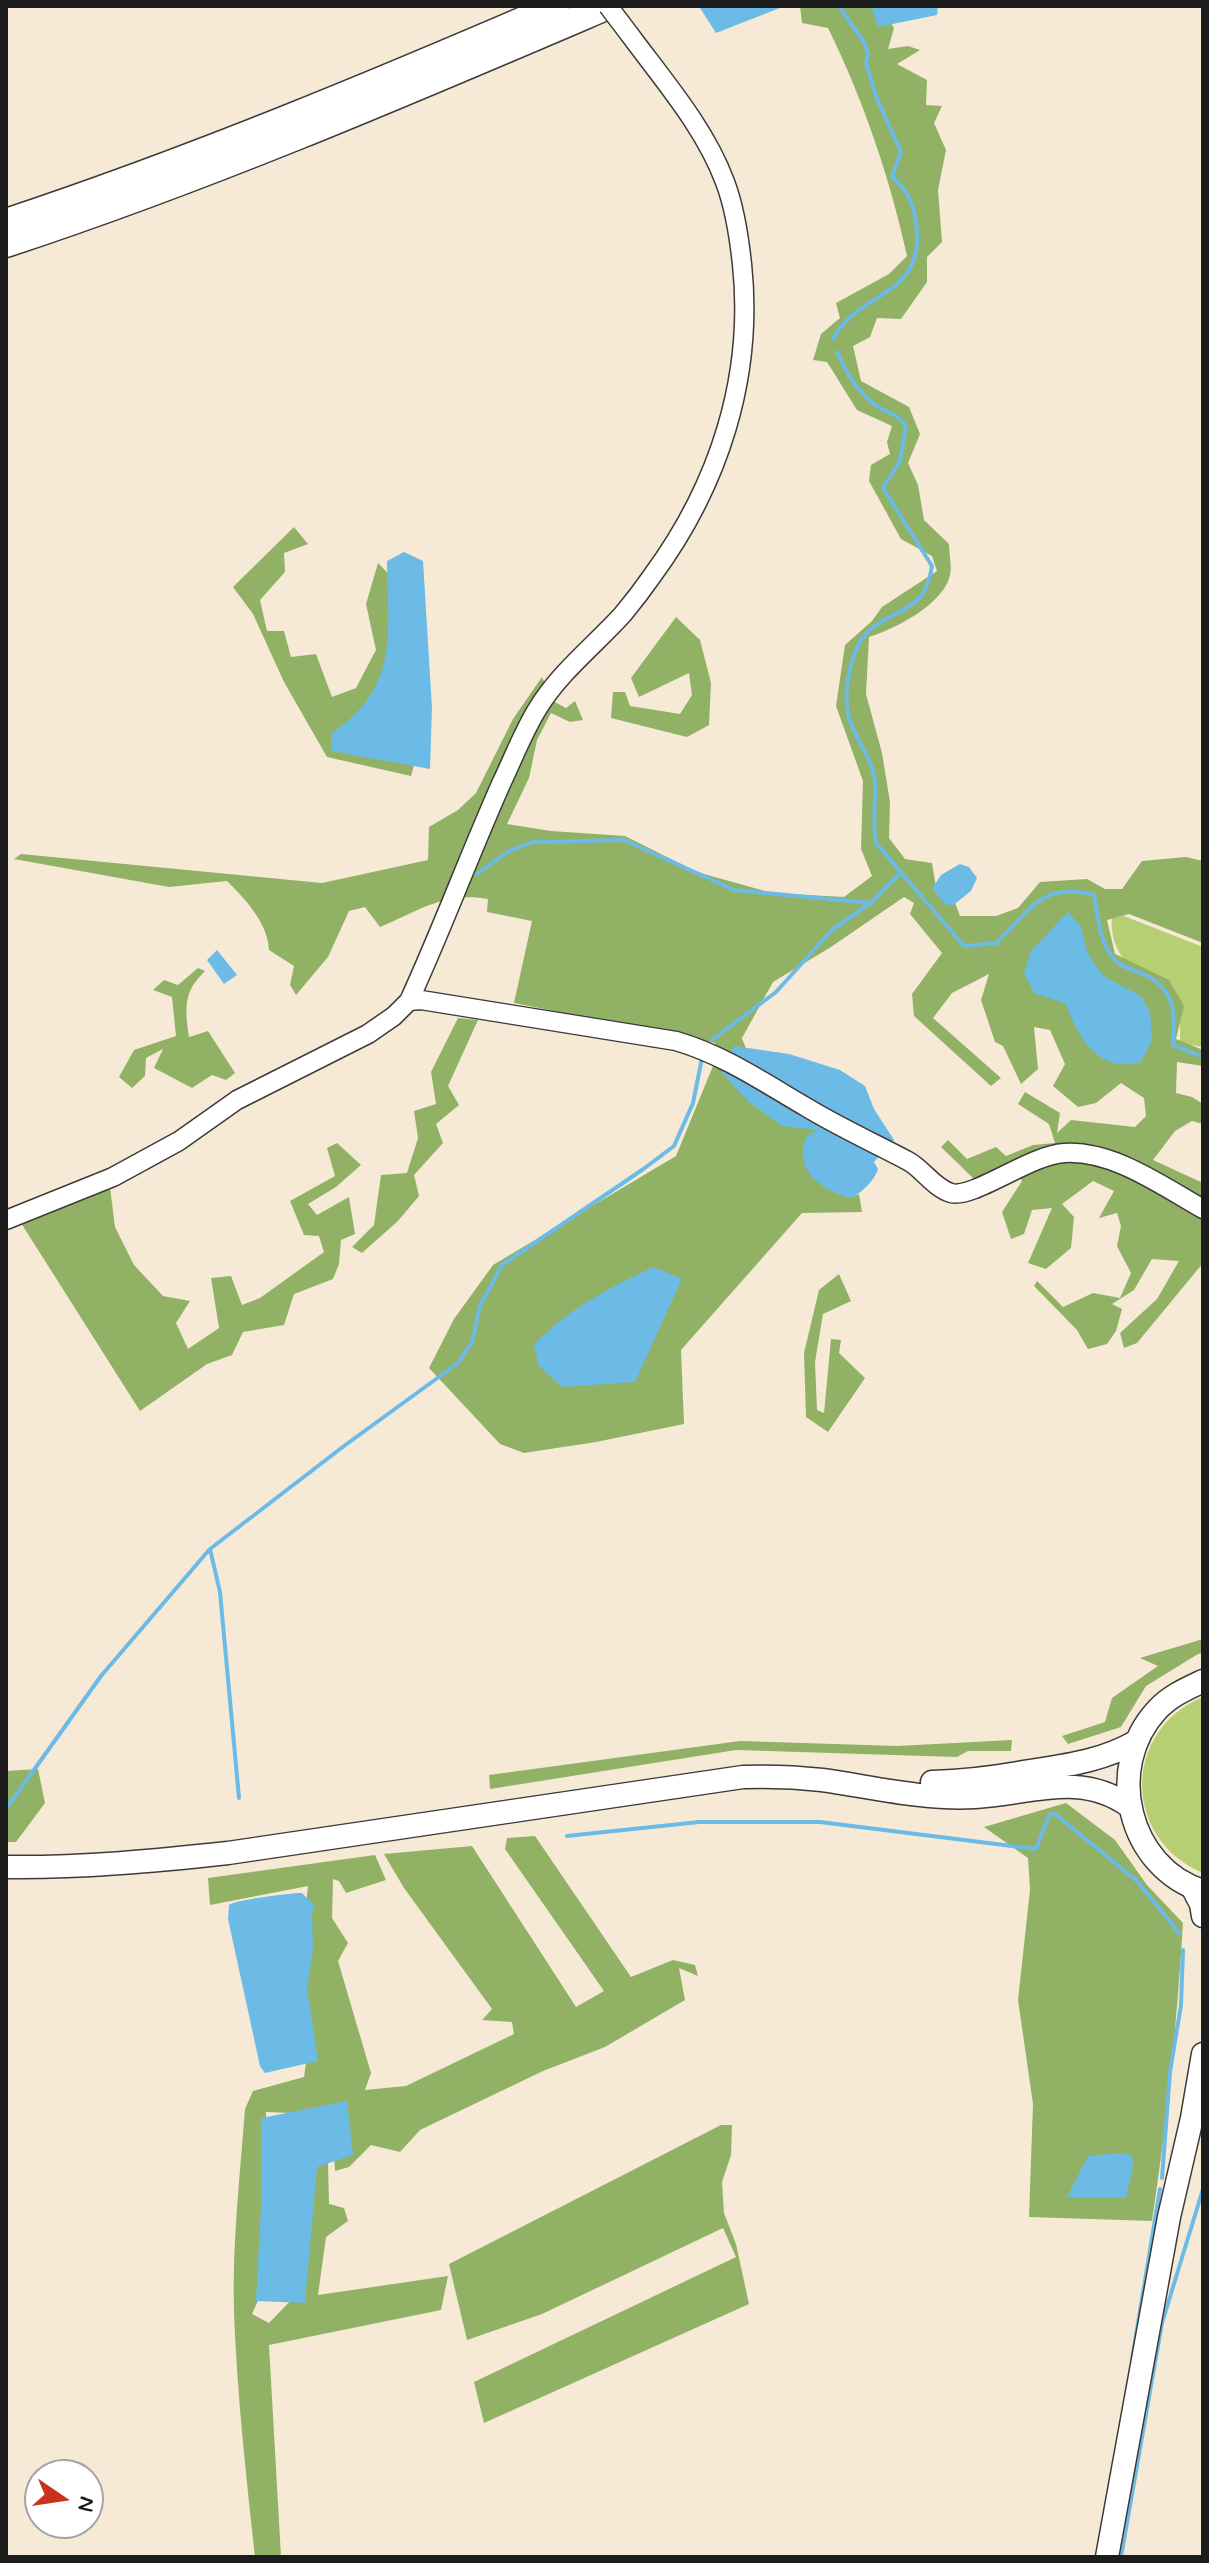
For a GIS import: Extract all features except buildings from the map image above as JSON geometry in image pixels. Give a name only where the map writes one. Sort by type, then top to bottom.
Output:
[{"type":"highway","points":[[6,222],[221,146],[556,6]]},
{"type":"highway","points":[[6,244],[213,171],[608,6]]},
{"type":"main road","points":[[1203,1681],[1178,1692],[1156,1711],[1137,1741],[1128,1770],[1129,1806],[1138,1835],[1160,1865],[1198,1889],[1203,1916]]},
{"type":"main road","points":[[819,1780],[914,1783],[979,1781],[1095,1760],[1137,1741]]},
{"type":"main road","points":[[6,1867],[148,1862],[228,1853],[743,1777],[781,1776],[928,1796],[971,1797],[1072,1785],[1094,1788],[1117,1797],[1129,1806]]},
{"type":"main road","points":[[1107,2557],[1169,2217],[1203,2054]]},
{"type":"main road","points":[[1169,2217],[1203,2119]]},
{"type":"street","points":[[6,1220],[113,1177],[179,1141],[237,1100],[368,1034],[409,1001],[526,731],[559,678],[623,614],[693,512],[727,430],[740,380],[745,341],[745,293],[738,228],[725,182],[708,146],[608,6]]},
{"type":"street","points":[[409,1001],[433,1000],[694,1047],[741,1068],[867,1142],[910,1162],[949,1192],[965,1193],[1040,1157],[1067,1152],[1096,1155],[1203,1209]]},
{"type":"green space","points":[[800,6],[880,6],[894,28],[888,49],[908,46],[920,50],[897,64],[927,80],[926,105],[942,106],[934,123],[946,150],[938,190],[942,242],[927,257],[927,282],[901,319],[877,318],[870,337],[853,346],[861,381],[909,407],[920,434],[908,463],[918,485],[924,520],[949,544],[951,564],[946,586],[929,605],[904,622],[869,637],[866,694],[882,753],[890,802],[889,838],[905,859],[932,863],[936,887],[951,892],[960,916],[996,916],[1018,908],[1040,882],[1087,879],[1105,889],[1122,889],[1142,861],[1186,857],[1203,861],[1203,943],[1129,914],[1107,920],[1115,954],[1169,980],[1184,1006],[1176,1039],[1203,1050],[1203,1066],[1177,1062],[1176,1093],[1203,1104],[1203,1124],[1192,1121],[1175,1131],[1153,1160],[1203,1183],[1203,1263],[1137,1343],[1124,1348],[1120,1333],[1157,1299],[1179,1261],[1152,1259],[1134,1290],[1112,1304],[1122,1309],[1116,1331],[1107,1344],[1088,1349],[1077,1330],[1034,1286],[1037,1281],[1063,1307],[1093,1293],[1120,1298],[1131,1273],[1117,1246],[1121,1226],[1117,1213],[1099,1218],[1114,1191],[1093,1181],[1062,1204],[1074,1217],[1071,1248],[1046,1269],[1028,1263],[1052,1208],[1032,1210],[1024,1234],[1011,1239],[1002,1212],[1022,1181],[1010,1161],[975,1180],[941,1147],[948,1140],[967,1159],[996,1147],[1006,1156],[1033,1145],[1055,1143],[1049,1124],[1018,1104],[1025,1092],[1060,1113],[1057,1133],[1071,1120],[1135,1127],[1146,1116],[1144,1098],[1121,1083],[1096,1103],[1078,1107],[1053,1086],[1065,1064],[1050,1030],[1034,1027],[1038,1069],[1021,1084],[1003,1046],[995,1042],[981,1000],[989,974],[952,993],[933,1018],[1001,1078],[991,1086],[914,1016],[912,994],[942,953],[910,914],[914,903],[904,897],[773,982],[742,1038],[766,1103],[820,1130],[851,1198],[859,1194],[862,1212],[802,1213],[681,1350],[684,1424],[524,1453],[500,1444],[429,1368],[454,1319],[493,1265],[676,1156],[713,1066],[715,1043],[514,1003],[532,921],[487,912],[488,899],[445,900],[380,927],[365,907],[349,911],[328,957],[296,995],[290,985],[294,966],[269,950],[260,921],[227,881],[169,887],[14,859],[21,854],[322,883],[428,860],[429,827],[458,810],[476,793],[513,719],[542,677],[553,701],[566,708],[575,701],[583,720],[570,722],[551,713],[537,740],[529,778],[507,824],[551,831],[625,836],[697,872],[772,893],[844,897],[872,876],[861,849],[863,781],[836,706],[845,645],[872,621],[882,607],[937,571],[932,556],[901,539],[869,481],[871,465],[890,454],[887,442],[892,426],[857,410],[827,362],[813,360],[821,334],[840,318],[836,303],[889,274],[907,256],[884,168],[853,83],[828,28],[802,23]]},
{"type":"green space","points":[[294,527],[308,544],[284,553],[285,572],[260,600],[267,631],[284,631],[291,657],[316,654],[332,697],[356,688],[376,650],[366,604],[378,563],[400,586],[416,758],[411,776],[327,757],[284,682],[253,614],[233,587]]},
{"type":"green space","points":[[676,617],[700,640],[711,683],[709,725],[687,737],[611,718],[613,692],[625,692],[630,706],[680,714],[692,695],[689,673],[639,697],[631,678]]},
{"type":"green space","points":[[1124,916],[1203,947],[1203,1047],[1180,1043],[1180,1013],[1133,971],[1116,946],[1112,917]]},
{"type":"green space","points":[[198,968],[205,971],[193,986],[187,1001],[189,1037],[208,1031],[235,1073],[226,1080],[212,1075],[192,1088],[154,1068],[163,1049],[146,1058],[145,1076],[132,1088],[119,1077],[134,1050],[176,1036],[172,997],[153,990],[164,980],[178,985]]},
{"type":"green space","points":[[458,1018],[478,1020],[448,1086],[459,1105],[436,1124],[443,1143],[414,1175],[419,1196],[398,1221],[362,1253],[352,1247],[374,1225],[381,1175],[407,1173],[418,1138],[414,1111],[436,1104],[431,1072]]},
{"type":"green space","points":[[337,1143],[361,1165],[336,1187],[308,1204],[317,1215],[349,1197],[355,1234],[341,1240],[339,1264],[333,1279],[294,1294],[284,1325],[243,1332],[232,1355],[207,1364],[140,1411],[21,1223],[110,1187],[115,1227],[134,1265],[163,1296],[190,1301],[176,1323],[188,1349],[219,1328],[211,1278],[231,1276],[242,1305],[260,1298],[324,1252],[319,1236],[304,1235],[290,1201],[335,1176],[327,1148]]},
{"type":"green space","points":[[839,1274],[851,1301],[823,1314],[815,1362],[817,1410],[824,1413],[831,1339],[841,1340],[839,1353],[865,1378],[828,1432],[806,1417],[804,1353],[819,1290]]},
{"type":"green space","points":[[1203,1639],[1203,1653],[1146,1686],[1121,1727],[1068,1744],[1062,1736],[1105,1722],[1112,1698],[1158,1666],[1140,1658]]},
{"type":"green space","points":[[1203,1697],[1203,1873],[1176,1857],[1157,1836],[1146,1811],[1142,1785],[1146,1758],[1157,1734],[1176,1713]]},
{"type":"green space","points":[[1012,1740],[1011,1751],[968,1751],[957,1757],[736,1750],[490,1789],[489,1775],[740,1741],[897,1746]]},
{"type":"green space","points":[[38,1769],[45,1803],[16,1842],[6,1842],[6,1771]]},
{"type":"green space","points":[[1066,1803],[1115,1840],[1147,1885],[1183,1923],[1171,2072],[1152,2221],[1029,2217],[1033,2104],[1018,2000],[1030,1890],[1028,1858],[984,1827]]},
{"type":"green space","points":[[535,1836],[631,1977],[673,1960],[695,1965],[698,1976],[679,1968],[685,2000],[605,2047],[543,2071],[420,2130],[400,2152],[371,2145],[349,2167],[335,2171],[334,2154],[341,2115],[266,2112],[269,2276],[252,2314],[269,2323],[301,2290],[311,2161],[328,2163],[329,2204],[344,2208],[348,2221],[326,2237],[318,2295],[448,2276],[441,2310],[269,2345],[281,2557],[255,2557],[234,2312],[234,2261],[245,2109],[253,2091],[304,2077],[309,2041],[299,1973],[308,1886],[210,1905],[208,1878],[375,1855],[386,1880],[346,1893],[339,1881],[333,1879],[332,1918],[348,1943],[338,1961],[371,2073],[365,2090],[406,2086],[514,2034],[512,2022],[482,2020],[492,2009],[404,1888],[384,1854],[472,1846],[576,2007],[604,1991],[505,1849],[507,1838]]},
{"type":"green space","points":[[721,2125],[732,2125],[731,2155],[722,2182],[724,2213],[736,2244],[749,2304],[484,2423],[474,2382],[736,2257],[723,2228],[542,2314],[467,2340],[449,2264]]},
{"type":"water","points":[[785,6],[716,33],[700,8]]},
{"type":"water","points":[[871,6],[938,6],[937,15],[878,27]]},
{"type":"water","points":[[404,552],[423,561],[432,708],[430,769],[332,751],[331,734],[369,698],[379,678],[388,636],[387,561]]},
{"type":"water","points":[[960,864],[969,867],[977,878],[971,891],[952,906],[945,904],[932,889],[941,875]]},
{"type":"water","points":[[1068,912],[1081,927],[1087,951],[1095,965],[1105,977],[1141,996],[1150,1012],[1152,1040],[1141,1062],[1113,1063],[1102,1058],[1084,1040],[1066,1004],[1034,993],[1024,973],[1031,951]]},
{"type":"water","points":[[217,950],[237,975],[224,984],[207,960]]},
{"type":"water","points":[[734,1046],[789,1054],[840,1070],[865,1086],[874,1109],[894,1140],[874,1162],[878,1169],[864,1189],[852,1198],[828,1189],[809,1173],[803,1158],[805,1138],[817,1130],[782,1126],[749,1102],[722,1073]]},
{"type":"water","points":[[654,1267],[682,1279],[635,1382],[562,1387],[539,1366],[534,1345],[547,1332],[590,1300]]},
{"type":"water","points":[[302,1893],[315,1906],[312,1912],[313,1950],[307,1988],[318,2061],[265,2073],[260,2066],[228,1919],[229,1905],[275,1895]]},
{"type":"water","points":[[347,2101],[353,2155],[317,2167],[305,2303],[256,2301],[261,2208],[261,2118]]},
{"type":"water","points":[[1132,2155],[1133,2166],[1126,2198],[1067,2197],[1088,2156]]},
{"type":"waterway","points":[[833,339],[857,311],[899,283],[916,254],[917,232],[910,201],[892,176],[901,152],[877,99],[866,63],[868,54],[865,44],[839,6]]},
{"type":"waterway","points":[[837,352],[862,393],[906,426],[900,461],[883,488],[932,566],[929,580],[918,599],[865,635],[850,668],[848,714],[875,782],[876,843],[964,946],[997,943],[1029,910],[1050,895],[1062,892],[1094,895],[1100,928],[1109,952],[1119,964],[1161,986],[1173,1011],[1173,1045],[1203,1057]]},
{"type":"waterway","points":[[477,874],[509,851],[533,842],[624,840],[734,890],[871,903],[901,872]]},
{"type":"waterway","points":[[712,1040],[776,992],[832,930],[869,904]]},
{"type":"waterway","points":[[239,1798],[220,1592],[210,1549],[458,1363],[472,1342],[480,1306],[502,1265],[674,1146],[693,1103],[702,1058]]},
{"type":"waterway","points":[[6,1809],[101,1676],[209,1550]]},
{"type":"waterway","points":[[567,1836],[699,1822],[820,1822],[1036,1849],[1049,1815],[1055,1814],[1137,1881],[1179,1933]]},
{"type":"waterway","points":[[1162,2178],[1170,2072],[1181,2005],[1183,1950]]},
{"type":"waterway","points":[[1132,2360],[1160,2189]]},
{"type":"waterway","points":[[1121,2557],[1162,2323],[1203,2189]]}]
